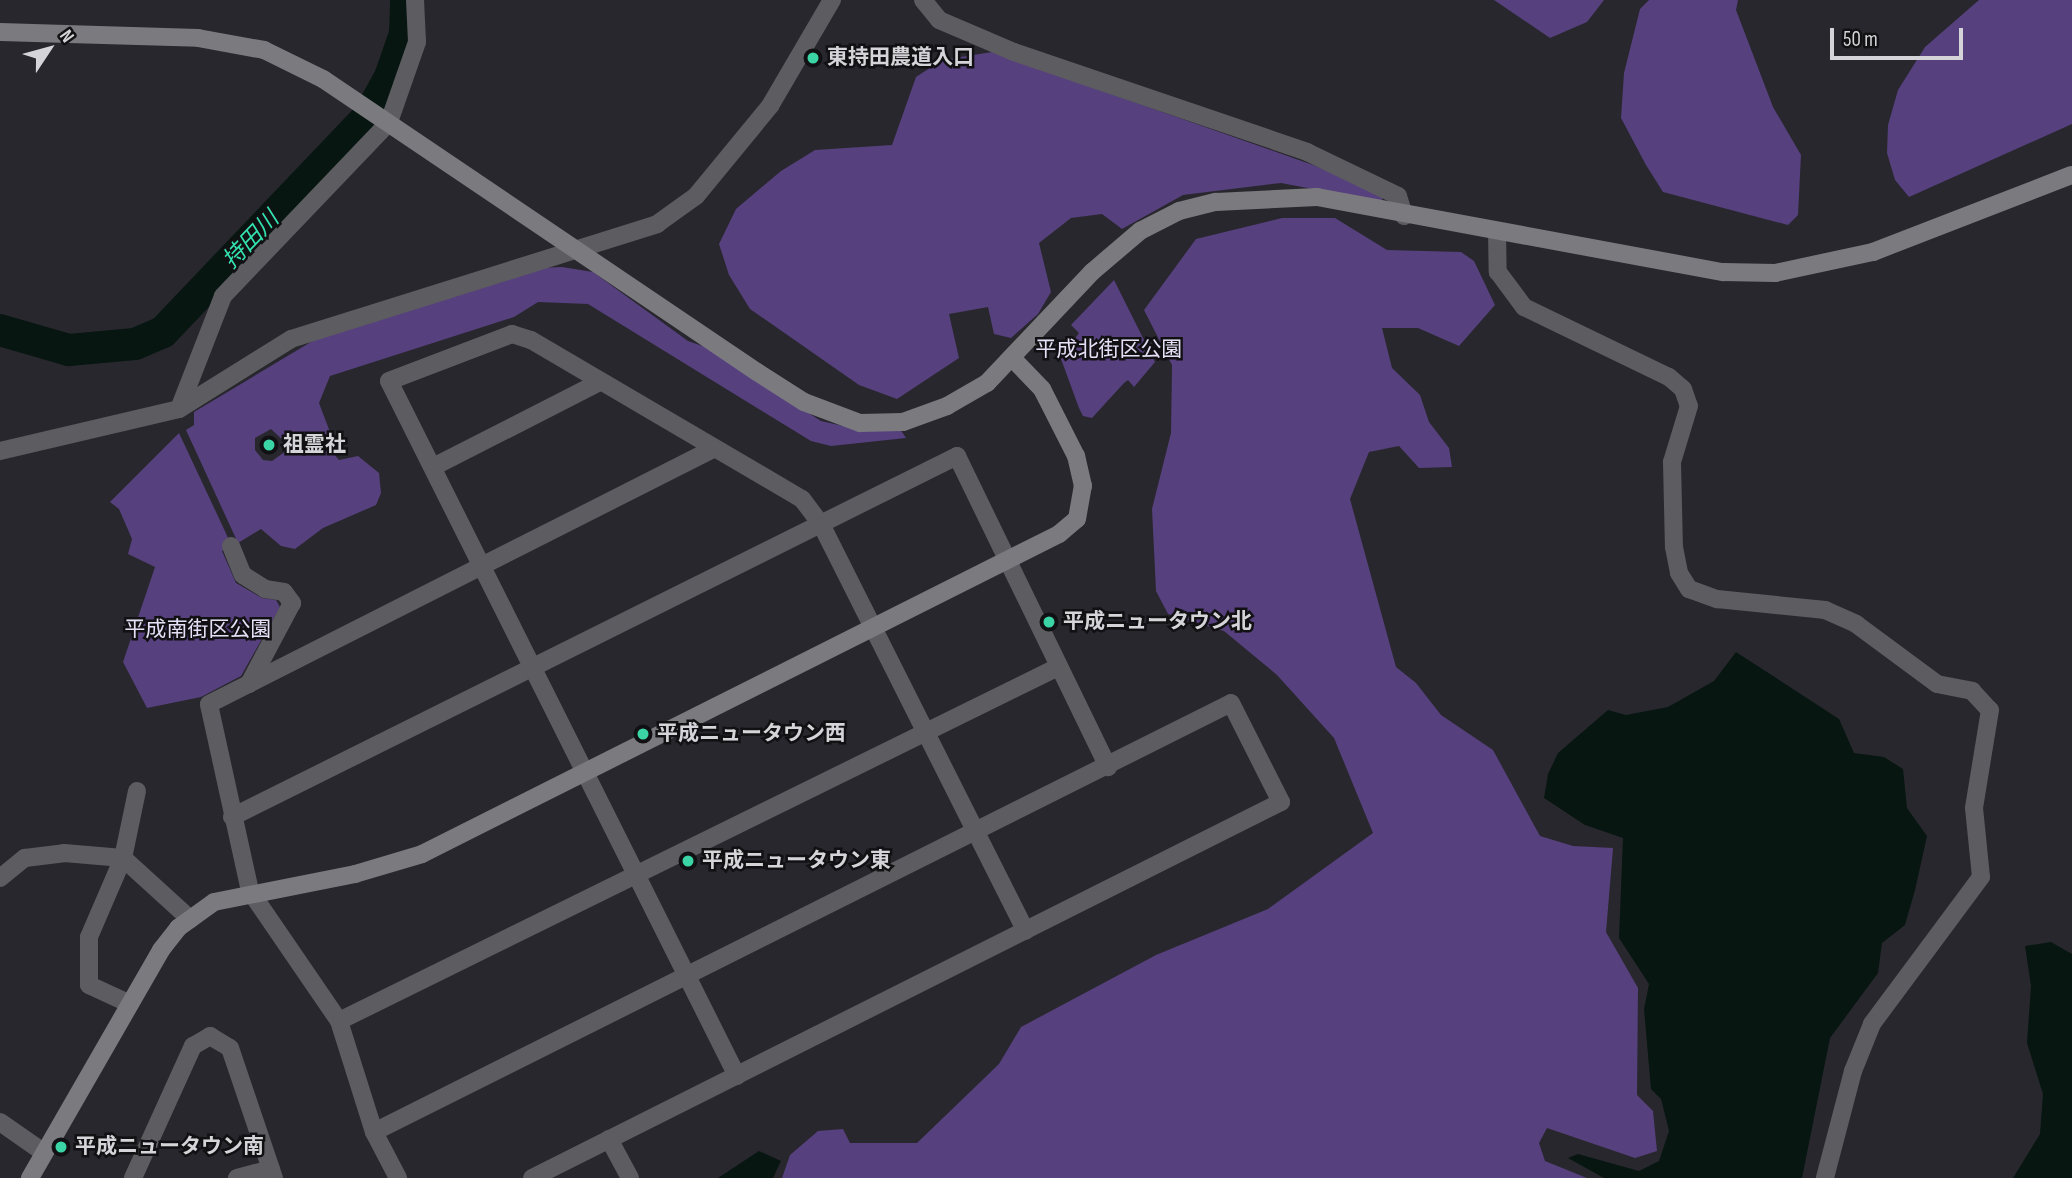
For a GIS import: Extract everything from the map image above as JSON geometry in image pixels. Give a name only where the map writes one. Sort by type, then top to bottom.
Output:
[{"type":"street","points":[[179,409],[223,296],[385,120],[417,42],[415,0]]},
{"type":"street","points":[[923,0],[939,20],[1014,52],[1307,152],[1398,196],[1404,216]]},
{"type":"street","points":[[0,451],[179,409],[291,338],[657,224],[696,196],[770,106],[834,1]]},
{"type":"street","points":[[0,32],[198,38],[264,50],[323,79],[804,402],[860,422],[902,422],[947,406],[987,383],[1013,359],[1092,272],[1140,231],[1179,211],[1255,197],[1317,197],[1404,216],[1723,272],[1775,273],[1873,252],[2072,175]]},
{"type":"street","points":[[1497,233],[1498,272],[1524,307],[1669,377],[1683,389],[1689,407],[1672,462],[1674,547],[1679,573],[1689,589],[1717,598],[1825,610],[1856,624],[1937,684],[1972,691],[1990,710],[1974,808],[1981,877],[1872,1024],[1853,1071],[1825,1178]]},
{"type":"street","points":[[737,1076],[582,773],[433,467],[388,381],[512,334],[802,499],[822,526],[974,833],[1026,930]]},
{"type":"street","points":[[30,1178],[128,1003],[161,950],[190,919],[214,902],[250,891],[355,874],[422,854],[1059,534],[1077,519],[1083,486],[1076,456],[1042,389],[1013,359]]},
{"type":"street","points":[[433,467],[600,382]]},
{"type":"street","points":[[398,1178],[374,1132],[339,1021],[250,891],[209,704],[713,449]]},
{"type":"street","points":[[232,817],[822,526],[957,456],[1007,558],[1056,668],[1108,767]]},
{"type":"street","points":[[231,546],[243,575],[265,589],[284,592],[292,603],[249,684]]},
{"type":"street","points":[[339,1021],[1056,668]]},
{"type":"street","points":[[374,1132],[1108,767],[1231,703],[1281,802],[532,1178]]},
{"type":"street","points":[[128,1003],[89,985],[89,937],[123,858],[137,791]]},
{"type":"street","points":[[0,878],[24,858],[64,853],[123,858],[190,919]]},
{"type":"street","points":[[133,1178],[193,1046],[211,1036],[230,1048],[273,1173],[237,1178]]},
{"type":"street","points":[[0,1122],[43,1152]]},
{"type":"street","points":[[609,1139],[630,1178]]},
{"type":"green space","points":[[1494,0],[1604,0],[1587,22],[1550,38]]},
{"type":"green space","points":[[1649,0],[1738,0],[1736,10],[1773,107],[1801,155],[1798,215],[1788,225],[1663,192],[1646,165],[1621,118],[1624,73],[1640,9]]},
{"type":"green space","points":[[1979,0],[2072,0],[2072,124],[1909,197],[1895,180],[1887,153],[1888,125],[1898,90],[1925,47]]},
{"type":"green space","points":[[992,52],[1313,165],[1383,194],[1382,202],[1281,183],[1183,195],[1122,229],[1102,214],[1071,218],[1039,243],[1051,292],[1038,314],[1011,338],[994,334],[988,307],[949,314],[959,358],[897,399],[859,385],[750,309],[729,275],[719,244],[736,209],[781,171],[815,150],[892,145],[916,77],[942,60]]},
{"type":"green space","points":[[1282,218],[1335,218],[1387,250],[1461,252],[1474,261],[1495,305],[1459,346],[1418,328],[1382,328],[1392,368],[1420,395],[1429,422],[1449,448],[1452,467],[1419,468],[1399,446],[1369,452],[1350,499],[1396,667],[1416,683],[1441,715],[1493,750],[1540,836],[1573,846],[1613,848],[1606,932],[1638,988],[1637,1095],[1653,1111],[1657,1151],[1635,1158],[1547,1128],[1539,1143],[1545,1161],[1587,1178],[782,1178],[790,1155],[818,1131],[843,1129],[850,1143],[917,1143],[999,1064],[1021,1027],[1156,955],[1268,909],[1373,833],[1334,738],[1277,675],[1224,631],[1168,614],[1156,591],[1152,509],[1171,433],[1172,365],[1144,310],[1196,239]]},
{"type":"green space","points":[[562,267],[593,272],[688,341],[708,348],[821,421],[861,430],[900,429],[906,438],[831,446],[811,441],[588,304],[538,302],[514,317],[330,376],[319,403],[330,432],[329,448],[339,460],[358,456],[379,473],[381,493],[376,505],[323,528],[295,549],[281,546],[261,529],[238,543],[186,430],[194,425],[194,412],[321,336],[539,268]],"holes":[[[271,429],[287,444],[286,451],[272,461],[263,460],[255,450],[255,438]]]},
{"type":"green space","name":"平成北街区公園","points":[[1114,280],[1155,362],[1134,387],[1128,380],[1124,383],[1092,418],[1083,416],[1061,359],[1079,333],[1071,325]]},
{"type":"green space","name":"平成南街区公園","points":[[179,433],[231,544],[222,551],[236,583],[262,598],[276,600],[280,607],[241,676],[201,697],[147,708],[123,662],[155,567],[128,554],[132,539],[119,509],[110,502]]},
{"type":"shaded area","points":[[1736,652],[1839,719],[1854,753],[1884,757],[1903,769],[1907,808],[1927,836],[1915,890],[1905,925],[1882,943],[1878,973],[1830,1038],[1802,1178],[1604,1178],[1568,1158],[1578,1154],[1639,1171],[1659,1161],[1669,1131],[1661,1099],[1651,1089],[1644,1009],[1649,984],[1619,938],[1623,838],[1585,825],[1544,798],[1548,774],[1558,753],[1608,710],[1626,715],[1668,707],[1714,681]]},
{"type":"shaded area","points":[[2051,942],[2072,954],[2072,1178],[2013,1178],[2040,1134],[2043,1094],[2027,1043],[2031,986],[2025,946]]},
{"type":"shaded area","points":[[759,1151],[781,1161],[773,1178],[718,1178]]},
{"type":"waterway","name":"持田川","points":[[0,330],[69,350],[135,344],[163,332],[368,117],[390,77],[405,34],[406,0]]},
{"type":"place","name":"東持田農道入口","points":[[813,58]]},
{"type":"place","name":"祖霊社","points":[[269,445]]},
{"type":"place","name":"平成ニュータウン北","points":[[1049,622]]},
{"type":"place","name":"平成ニュータウン西","points":[[643,734]]},
{"type":"place","name":"平成ニュータウン東","points":[[688,861]]},
{"type":"place","name":"平成ニュータウン南","points":[[61,1147]]}]
